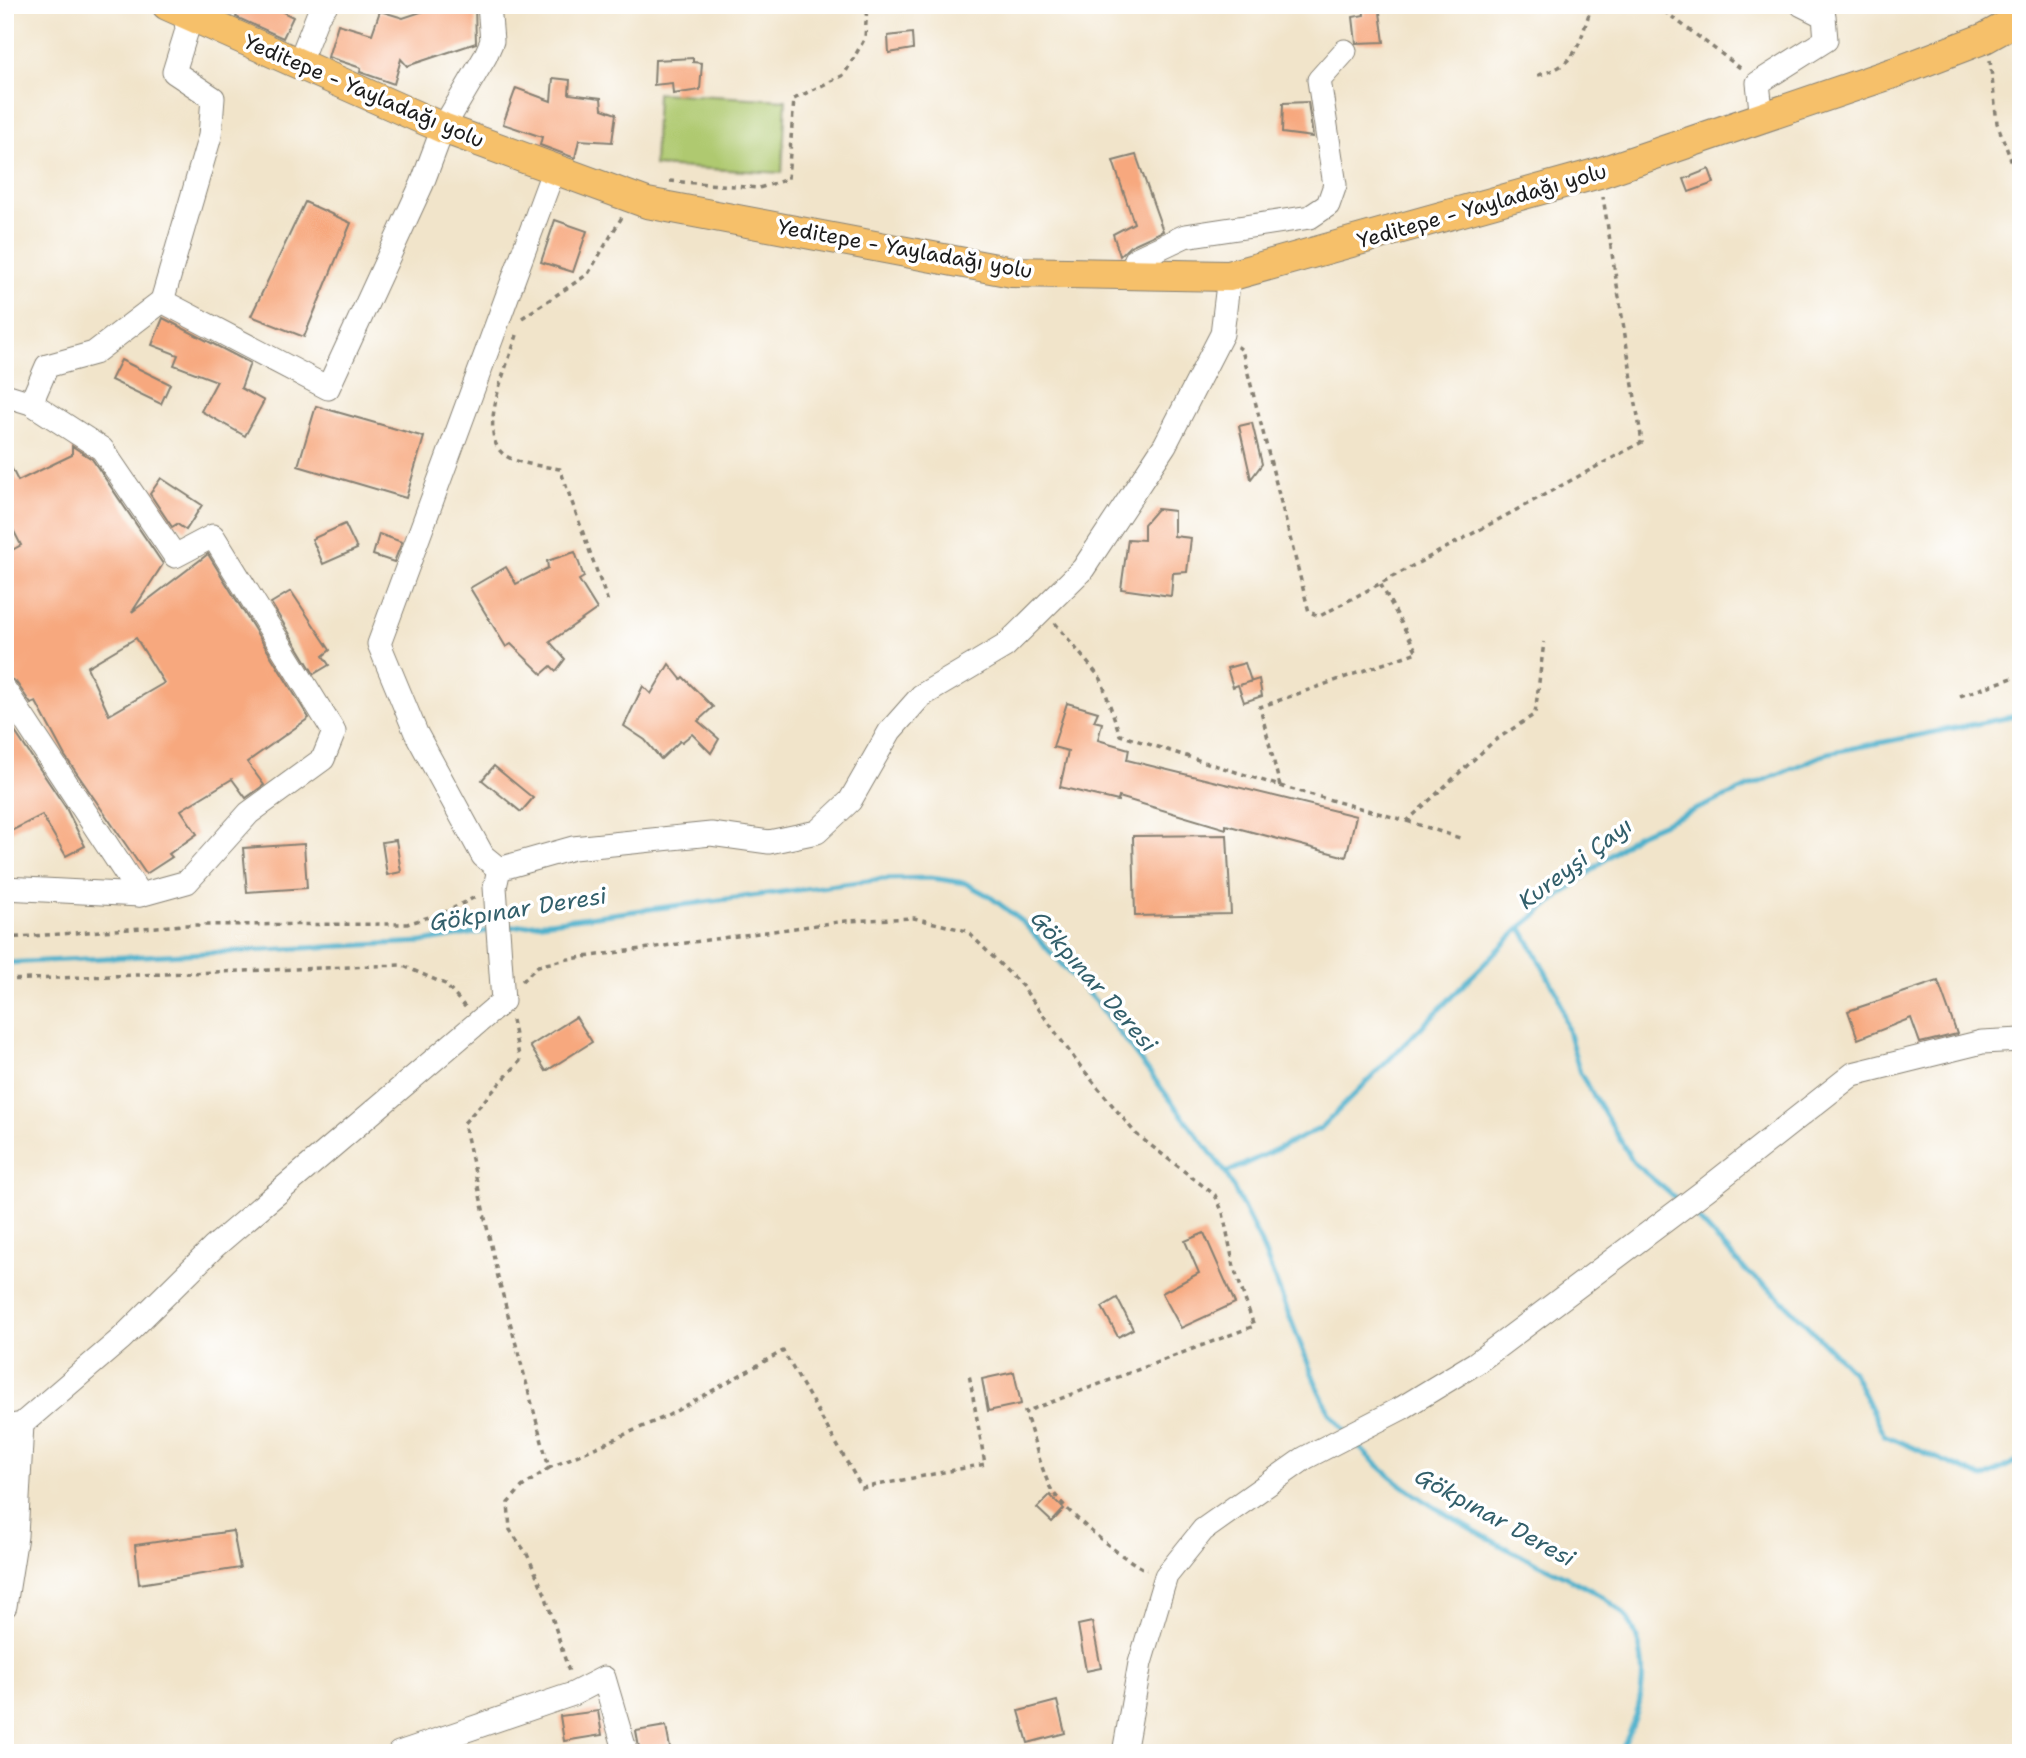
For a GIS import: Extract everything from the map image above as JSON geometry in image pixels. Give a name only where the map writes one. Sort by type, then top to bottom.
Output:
[{"type":"main road","name":"Yeditepe - Yayladağı yolu","points":[[176,9],[443,128],[634,199],[1012,272],[1230,276],[1599,173],[1762,119],[1986,38],[2021,18]]},
{"type":"street","points":[[299,63],[318,15],[326,5]]},
{"type":"street","points":[[162,301],[328,388],[422,184],[443,128],[492,41],[489,5]]},
{"type":"street","points":[[1762,119],[1758,83],[1826,40],[1824,16],[1802,5]]},
{"type":"street","points":[[31,403],[47,366],[94,353],[162,301],[211,136],[213,98],[174,72],[187,30],[176,9]]},
{"type":"street","points":[[1130,274],[1136,259],[1185,236],[1310,217],[1328,205],[1335,186],[1320,80],[1345,51]]},
{"type":"street","points":[[5,1606],[16,1536],[13,1426],[121,1339],[214,1247],[477,1020],[503,1001],[497,878],[416,733],[379,644],[554,169]]},
{"type":"street","points":[[497,878],[573,848],[710,835],[769,842],[817,832],[850,801],[890,730],[921,696],[1005,646],[1083,569],[1165,445],[1222,334],[1230,276]]},
{"type":"street","points":[[5,395],[31,403],[102,449],[174,556],[213,536],[334,732],[323,759],[249,813],[187,881],[140,895],[5,888]]},
{"type":"street","points":[[5,690],[140,895]]},
{"type":"street","points":[[1124,1753],[1140,1663],[1166,1576],[1203,1530],[1305,1458],[1402,1408],[1476,1363],[1707,1189],[1853,1074],[1982,1042],[2021,1040]]},
{"type":"street","points":[[399,1753],[573,1694],[604,1678],[626,1753]]},
{"type":"path","points":[[663,181],[759,188],[788,179],[793,99],[844,75],[865,38],[867,5]]},
{"type":"path","points":[[1538,75],[1556,71],[1577,53],[1592,5]]},
{"type":"path","points":[[1656,5],[1758,83]]},
{"type":"path","points":[[1986,38],[1995,84],[1997,123],[2021,186]]},
{"type":"path","points":[[1222,334],[1242,351],[1309,612],[1320,616],[1642,442],[1599,173]]},
{"type":"path","points":[[609,605],[560,469],[510,459],[496,447],[490,421],[522,317],[588,274],[634,199]]},
{"type":"path","points":[[1280,786],[1260,707],[1417,652],[1380,583]]},
{"type":"path","points":[[1043,608],[1101,680],[1120,735],[1280,786],[1463,839]]},
{"type":"path","points":[[1407,821],[1494,741],[1535,715],[1544,642]]},
{"type":"path","points":[[1960,696],[2021,675]]},
{"type":"path","points":[[5,938],[184,925],[407,924],[448,911],[497,878]]},
{"type":"path","points":[[549,1468],[498,1278],[464,1123],[520,1061],[514,1025],[503,1001],[538,965],[562,960],[846,921],[914,918],[967,932],[1022,986],[1077,1062],[1136,1134],[1216,1195],[1223,1213],[1234,1267],[1254,1326],[1026,1412],[1050,1488],[1117,1552],[1135,1565],[1166,1576]]},
{"type":"path","points":[[5,980],[401,965],[445,985],[477,1020]]},
{"type":"path","points":[[573,1694],[545,1594],[527,1554],[510,1530],[508,1503],[522,1487],[549,1468],[669,1415],[783,1351],[862,1488],[985,1465],[969,1374]]},
{"type":"green space","points":[[657,93],[786,100],[782,173],[654,166]]},
{"type":"building","points":[[241,5],[284,5],[281,11],[293,17],[283,38],[236,17]]},
{"type":"building","points":[[442,5],[475,5],[476,43],[407,66],[401,59],[394,84],[360,72],[361,68],[328,57],[338,24],[372,34],[380,11],[403,18]]},
{"type":"building","points":[[1363,5],[1379,5],[1384,42],[1356,43],[1353,17],[1364,15]]},
{"type":"building","points":[[912,33],[913,49],[889,53],[888,36]]},
{"type":"building","points":[[693,58],[693,62],[702,63],[700,90],[673,94],[672,83],[654,85],[655,60]]},
{"type":"building","points":[[553,78],[570,80],[569,94],[601,98],[602,109],[616,114],[612,142],[579,140],[575,158],[540,145],[542,137],[503,124],[516,88],[551,101]]},
{"type":"building","points":[[1308,102],[1313,137],[1282,133],[1283,103]]},
{"type":"building","points":[[1136,155],[1163,231],[1130,246],[1120,256],[1113,234],[1134,223],[1113,161]]},
{"type":"building","points":[[1709,169],[1714,183],[1689,192],[1684,179]]},
{"type":"building","points":[[305,202],[351,223],[304,337],[251,316]]},
{"type":"building","points":[[555,220],[587,231],[573,272],[541,262]]},
{"type":"building","points":[[163,318],[250,363],[241,388],[264,401],[245,436],[201,411],[217,381],[174,365],[178,355],[152,345]]},
{"type":"building","points":[[121,360],[170,384],[161,404],[111,380]]},
{"type":"building","points":[[316,406],[424,437],[406,498],[298,466]]},
{"type":"building","points":[[1252,423],[1262,464],[1251,479],[1239,426]]},
{"type":"building","points":[[72,446],[92,459],[163,564],[132,612],[208,554],[309,718],[247,762],[264,785],[246,798],[232,779],[181,810],[197,834],[169,854],[172,857],[146,874],[65,756],[36,702],[31,704],[16,682],[5,676],[5,554],[21,545],[5,514],[5,455],[18,481],[72,455]],"holes":[[[136,638],[164,683],[109,715],[87,667]]]},
{"type":"building","points":[[161,478],[202,505],[186,530],[177,524],[172,527],[150,494]]},
{"type":"building","points":[[1157,509],[1174,511],[1174,536],[1191,538],[1187,572],[1173,573],[1171,596],[1121,589],[1128,539],[1144,540],[1144,524]]},
{"type":"building","points":[[345,524],[357,549],[323,564],[312,539]]},
{"type":"building","points":[[379,534],[402,542],[394,562],[373,555]]},
{"type":"building","points":[[575,552],[584,577],[579,580],[597,609],[550,642],[565,659],[556,671],[551,666],[542,674],[511,644],[506,647],[470,588],[506,567],[516,584],[548,568],[547,561]]},
{"type":"building","points":[[291,591],[330,650],[323,656],[329,665],[314,674],[271,603]]},
{"type":"building","points":[[1245,663],[1251,681],[1240,685],[1259,679],[1262,696],[1244,702],[1238,685],[1233,687],[1227,668]]},
{"type":"building","points":[[669,664],[681,679],[683,677],[713,707],[698,721],[719,739],[711,753],[692,734],[661,759],[645,740],[624,726],[643,686],[651,694]]},
{"type":"building","points":[[1067,703],[1098,712],[1094,721],[1102,723],[1098,740],[1129,749],[1127,760],[1356,816],[1346,857],[1226,825],[1226,829],[1119,797],[1118,801],[1060,787],[1068,751],[1053,747]]},
{"type":"building","points":[[5,717],[66,808],[85,846],[66,856],[42,815],[5,834]]},
{"type":"building","points":[[494,766],[533,798],[521,812],[482,780]]},
{"type":"building","points":[[1227,835],[1231,914],[1135,916],[1133,836]]},
{"type":"building","points":[[396,840],[401,872],[387,875],[382,842]]},
{"type":"building","points":[[304,844],[307,888],[247,892],[243,848]]},
{"type":"building","points":[[1938,981],[1957,1034],[1920,1043],[1911,1018],[1858,1039],[1848,1011]]},
{"type":"building","points":[[576,1017],[592,1042],[546,1071],[530,1046]]},
{"type":"building","points":[[1204,1233],[1235,1303],[1181,1328],[1162,1293],[1199,1273],[1185,1241]]},
{"type":"building","points":[[1117,1298],[1133,1329],[1118,1337],[1102,1307]]},
{"type":"building","points":[[1014,1372],[1021,1404],[988,1411],[982,1379]]},
{"type":"building","points":[[1050,1495],[1064,1509],[1052,1522],[1037,1508]]},
{"type":"building","points":[[233,1531],[240,1568],[139,1584],[135,1545]]},
{"type":"building","points":[[1092,1622],[1101,1668],[1086,1671],[1078,1625]]},
{"type":"building","points":[[1057,1701],[1065,1733],[1028,1743],[1019,1711]]},
{"type":"building","points":[[598,1711],[602,1735],[564,1741],[560,1716]]},
{"type":"building","points":[[666,1726],[671,1753],[640,1753],[636,1731]]},
{"type":"waterway","name":"Kureyşi Çayı","points":[[1226,1173],[1321,1128],[1521,927],[1636,835],[1828,753],[2021,715]]},
{"type":"waterway","name":"Gökpınar Deresi","points":[[503,928],[883,879],[932,878],[965,883],[989,896],[1022,921],[1095,1001],[1226,1173],[1259,1239],[1319,1391],[1330,1413],[1346,1432]]},
{"type":"waterway","points":[[1521,927],[1558,995],[1580,1073],[1634,1163],[1679,1201]]},
{"type":"waterway","name":"Gökpınar Deresi","points":[[5,963],[422,942],[493,930]]},
{"type":"waterway","points":[[1689,1209],[1746,1271],[1777,1295],[1852,1371],[1884,1435],[1983,1478],[2021,1459]]},
{"type":"waterway","name":"Gökpınar Deresi","points":[[1352,1439],[1385,1472],[1422,1499],[1502,1546],[1590,1589],[1620,1610],[1629,1621],[1641,1654],[1642,1688],[1634,1722],[1619,1753]]}]
